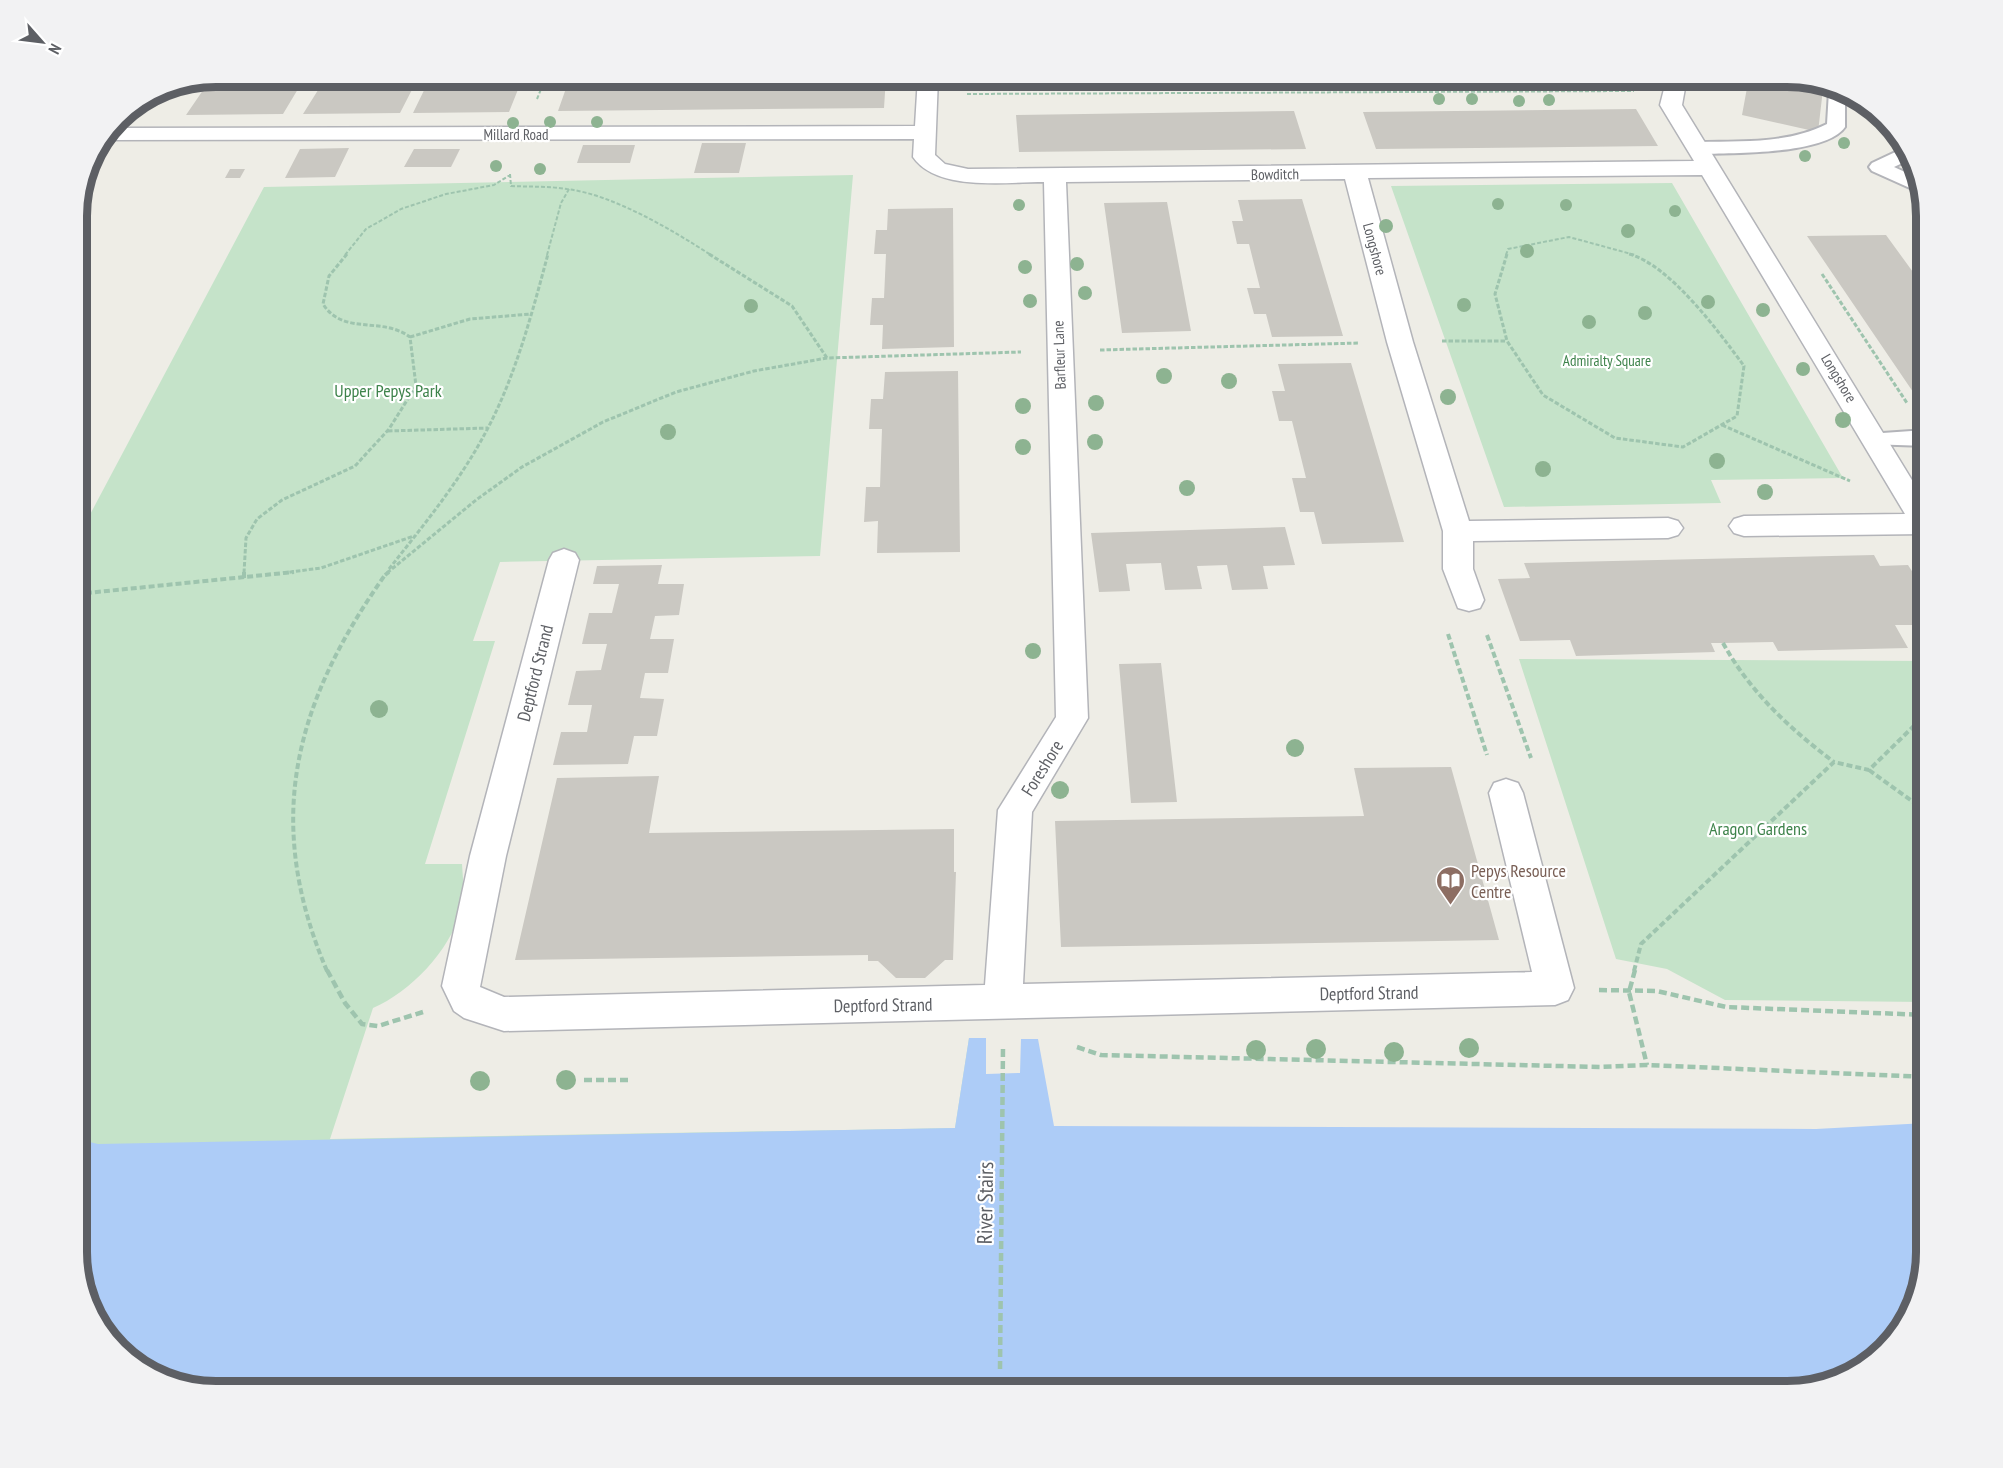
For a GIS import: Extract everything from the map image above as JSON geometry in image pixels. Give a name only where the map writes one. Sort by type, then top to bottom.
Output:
[{"type":"street","name":"Bowditch","points":[[927,87],[924,157],[937,169],[968,176],[1055,177],[1712,168]]},
{"type":"street","name":"Longshore","points":[[1674,87],[1671,105],[1712,168],[1916,508]]},
{"type":"street","name":"Millard Road","points":[[116,135],[926,132]]},
{"type":"street","name":"Longshore","points":[[1355,173],[1401,342],[1458,531],[1458,569],[1469,600]]},
{"type":"street","name":"Barfleur Lane","points":[[1055,177],[1058,351],[1066,533]]},
{"type":"street","name":"Longshore","points":[[1744,526],[1916,524]]},
{"type":"street","points":[[1458,531],[1668,528]]},
{"type":"street","name":"Foreshore","points":[[1003,1021],[1015,810],[1072,718],[1066,533]]},
{"type":"street","name":"Deptford Strand","points":[[564,560],[488,856],[478,911],[460,986],[467,999],[487,1011],[504,1014],[1003,1021],[1555,988]]},
{"type":"street","points":[[1506,793],[1555,988]]},
{"type":"lane","points":[[1699,148],[1787,145],[1819,137],[1836,127],[1840,99]]},
{"type":"lane","points":[[1901,156],[1879,168],[1912,183]]},
{"type":"lane","points":[[1876,439],[1916,438]]},
{"type":"path","points":[[531,314],[456,321],[410,337],[389,326],[346,324],[334,319],[323,304],[329,276],[366,229],[401,208],[446,194],[494,185],[510,175],[511,186],[569,189],[622,206],[679,235],[792,306],[827,358]]},
{"type":"path","points":[[467,999],[373,1027],[360,1023],[337,990],[310,924],[302,892],[292,819],[294,783],[299,748],[322,682],[337,650],[358,612],[465,468],[488,428],[507,385],[531,314],[561,203],[569,189]]},
{"type":"path","points":[[1569,237],[1645,258],[1708,316],[1744,366],[1737,416],[1683,447],[1615,438],[1543,395],[1507,341],[1495,294],[1508,249],[1569,237]]},
{"type":"path","points":[[244,578],[247,534],[262,514],[297,490],[332,479],[354,467],[373,451],[387,431],[416,386],[410,337]]},
{"type":"path","points":[[385,575],[501,481],[566,441],[603,422],[676,392],[754,370],[827,358],[1507,341]]},
{"type":"path","points":[[1721,425],[1854,482]]},
{"type":"path","points":[[387,431],[488,428]]},
{"type":"path","points":[[87,593],[321,568],[415,535]]},
{"type":"path","points":[[1454,654],[1491,771],[1506,793],[1534,767],[1482,620],[1469,600]]},
{"type":"path","points":[[1723,643],[1731,660],[1799,736],[1834,762],[1869,770],[1916,804]]},
{"type":"path","points":[[1869,770],[1916,724]]},
{"type":"path","points":[[1647,1065],[1629,992],[1641,944],[1834,762]]},
{"type":"path","points":[[1555,988],[1629,992],[1657,991],[1726,1007],[1916,1016]]},
{"type":"path","name":"River Stairs","points":[[1000,1368],[1003,1021]]},
{"type":"path","points":[[1070,1045],[1101,1055],[1600,1067],[1647,1065],[1916,1077]]},
{"type":"path","points":[[585,1080],[630,1080]]},
{"type":"green space","name":"Upper Pepys Park","points":[[853,175],[820,556],[500,562],[473,641],[495,641],[425,864],[462,864],[461,910],[448,940],[427,968],[401,992],[373,1008],[330,1139],[955,1128],[969,1038],[986,1038],[982,1283],[87,1260],[87,520],[264,187]]},
{"type":"green space","name":"Admiralty Square","points":[[1672,183],[1843,478],[1711,480],[1721,503],[1504,507],[1391,186]]},
{"type":"green space","name":"Aragon Gardens","points":[[1519,659],[1916,661],[1916,1002],[1725,1000],[1667,969],[1616,959]]},
{"type":"water","points":[[969,1038],[986,1038],[986,1074],[1020,1073],[1021,1039],[1038,1039],[1054,1126],[1816,1129],[1916,1124],[1914,1277],[1903,1309],[1884,1337],[1872,1349],[1844,1368],[1820,1377],[1787,1381],[208,1381],[191,1379],[167,1371],[152,1364],[125,1343],[100,1309],[89,1277],[87,1141],[98,1144],[955,1128]]},
{"type":"building","points":[[205,87],[299,87],[283,114],[186,115]]},
{"type":"building","points":[[320,87],[413,87],[400,113],[303,114]]},
{"type":"building","points":[[426,87],[519,87],[509,112],[413,113]]},
{"type":"building","points":[[566,87],[885,87],[884,108],[558,111]]},
{"type":"building","points":[[1747,87],[1803,88],[1823,92],[1818,132],[1742,115]]},
{"type":"building","points":[[1636,109],[1658,146],[1376,149],[1363,112]]},
{"type":"building","points":[[1294,111],[1306,149],[1019,152],[1016,115]]},
{"type":"building","points":[[702,143],[746,143],[739,173],[694,173]]},
{"type":"building","points":[[583,145],[635,145],[630,163],[577,163]]},
{"type":"building","points":[[349,148],[335,177],[285,178],[300,149]]},
{"type":"building","points":[[414,149],[460,149],[451,167],[404,167]]},
{"type":"building","points":[[230,169],[245,169],[240,178],[225,178]]},
{"type":"building","points":[[1302,199],[1343,336],[1272,337],[1266,314],[1254,314],[1247,288],[1260,288],[1249,244],[1237,244],[1232,221],[1243,221],[1238,200]]},
{"type":"building","points":[[1167,202],[1191,331],[1122,333],[1104,203]]},
{"type":"building","points":[[953,208],[954,347],[882,349],[883,325],[870,325],[872,298],[884,298],[886,254],[874,254],[876,230],[887,230],[888,209]]},
{"type":"building","points":[[1886,235],[1916,276],[1916,396],[1807,236]]},
{"type":"building","points":[[1351,363],[1404,542],[1322,544],[1314,512],[1300,512],[1292,478],[1306,478],[1292,421],[1279,421],[1272,391],[1285,391],[1278,364]]},
{"type":"building","points":[[958,371],[960,552],[877,553],[878,521],[864,522],[866,487],[880,487],[882,429],[869,429],[871,399],[883,399],[885,372]]},
{"type":"building","points":[[1285,527],[1295,565],[1263,566],[1268,589],[1232,590],[1227,565],[1197,566],[1202,589],[1165,590],[1161,563],[1126,564],[1130,591],[1099,592],[1091,533]]},
{"type":"building","points":[[1874,555],[1880,566],[1908,565],[1916,577],[1916,625],[1895,625],[1908,648],[1778,651],[1773,642],[1711,643],[1715,652],[1576,656],[1570,640],[1520,641],[1498,579],[1530,578],[1524,563]]},
{"type":"building","points":[[662,565],[658,584],[684,584],[679,615],[655,616],[650,639],[674,639],[668,673],[645,673],[640,698],[664,699],[657,736],[634,736],[628,764],[553,765],[561,732],[587,732],[592,705],[568,705],[576,671],[601,670],[607,644],[582,644],[589,613],[612,613],[619,584],[593,584],[597,566]]},
{"type":"building","points":[[1161,663],[1177,802],[1131,803],[1119,664]]},
{"type":"building","points":[[1451,767],[1499,940],[1061,947],[1055,821],[1364,816],[1354,768]]},
{"type":"building","points":[[659,776],[649,833],[954,829],[954,872],[956,872],[953,960],[945,960],[925,978],[896,978],[878,961],[868,961],[868,955],[515,960],[557,778]]},
{"type":"place","name":"Pepys Resource Centre","points":[[1450,906]]}]
